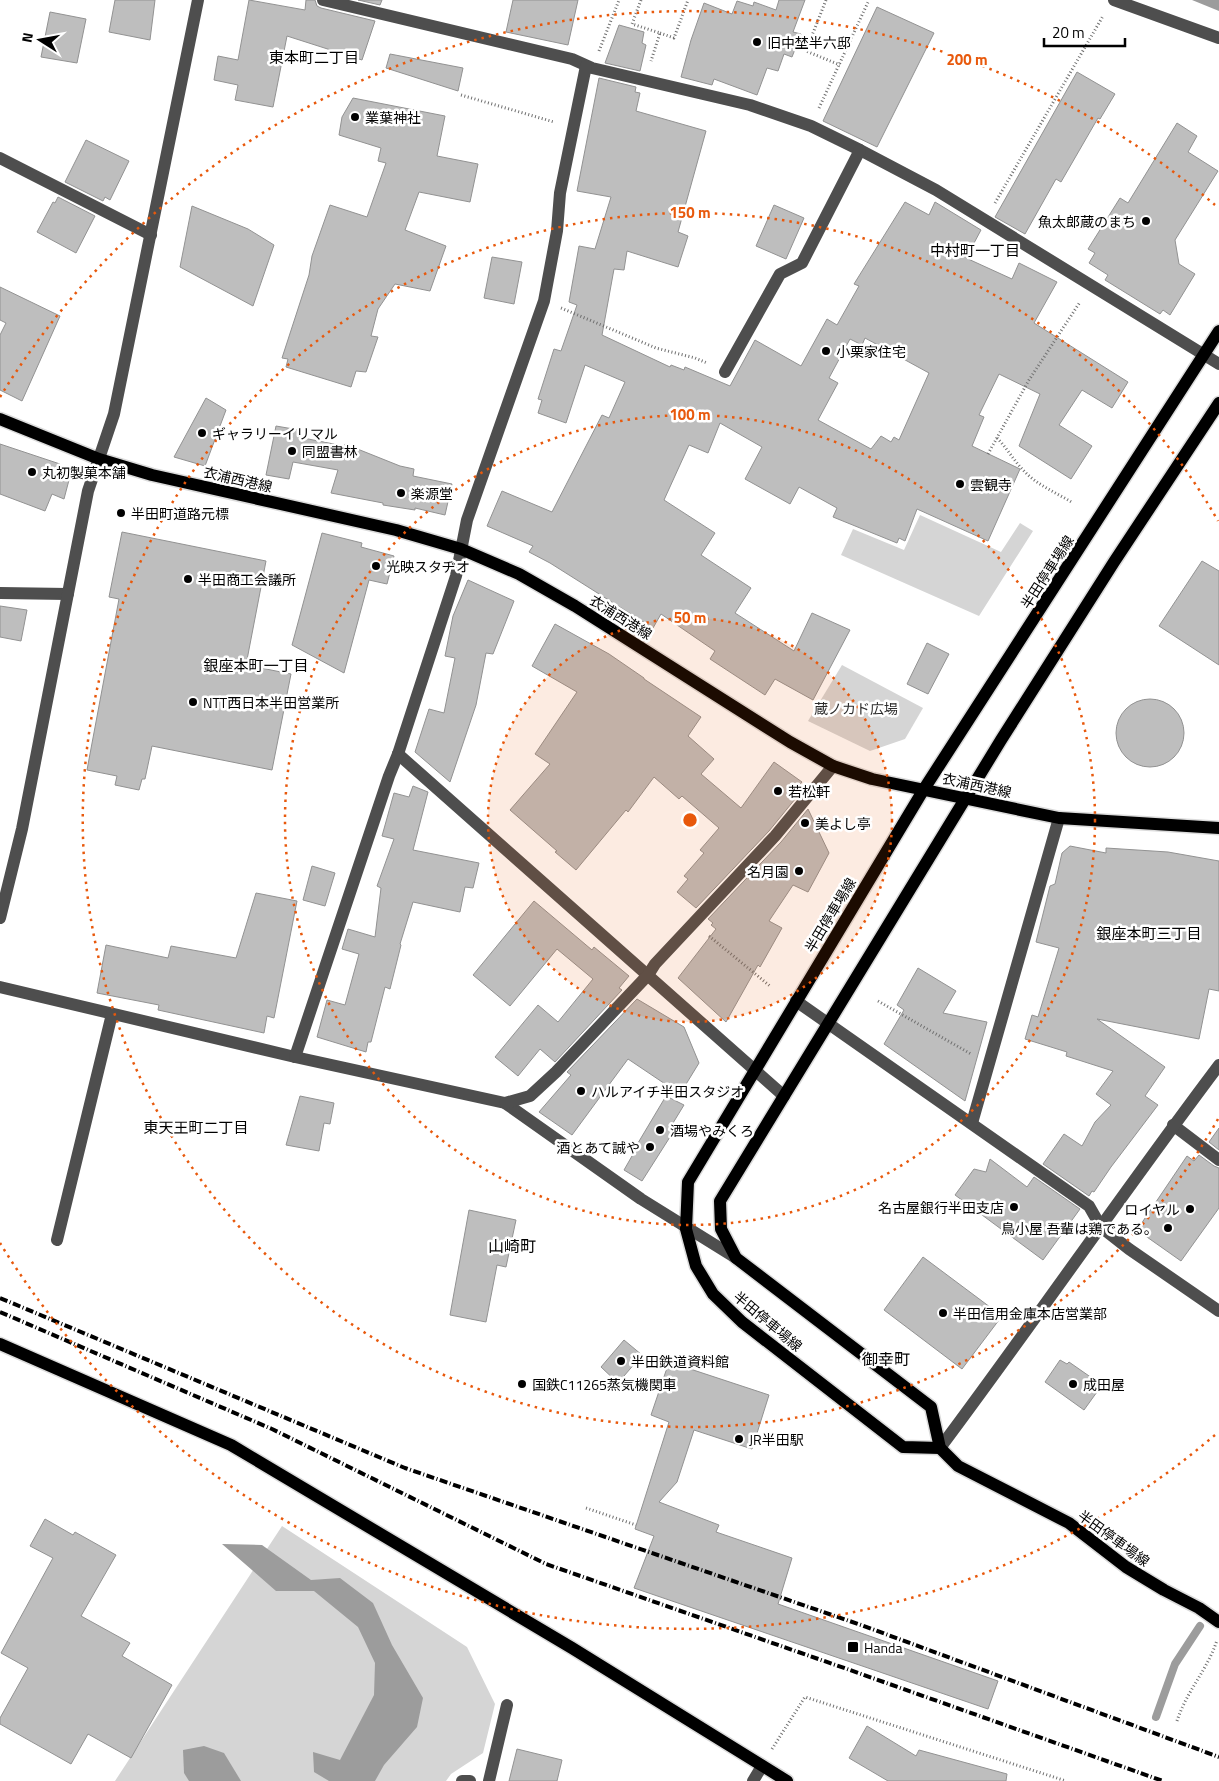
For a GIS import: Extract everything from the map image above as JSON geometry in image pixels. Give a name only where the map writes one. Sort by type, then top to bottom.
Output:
[{"type":"main road","name":"半田停車場線","points":[[940,1448],[903,1447],[742,1322],[713,1294],[696,1266],[686,1228],[688,1182],[924,789],[1219,331]]},
{"type":"main road","name":"半田停車場線","points":[[1218,1629],[1199,1608],[1126,1567],[1069,1523],[958,1466],[940,1448],[931,1407],[736,1258],[721,1229],[720,1201],[965,799],[1114,562],[1219,403]]},
{"type":"main road","name":"衣浦西港線","points":[[0,419],[99,459],[152,475],[396,530],[461,549],[519,574],[575,606],[790,742],[833,766],[872,780],[924,789],[1059,818],[1219,828]]},
{"type":"main road","points":[[0,1344],[230,1445],[564,1643],[786,1781]]},
{"type":"street","points":[[0,918],[22,829],[88,491],[114,414],[198,0]]},
{"type":"street","points":[[324,0],[572,59],[589,67],[750,105],[810,126],[936,190],[1219,364]]},
{"type":"street","points":[[1111,4],[1219,38]]},
{"type":"street","points":[[295,1057],[456,576],[466,520],[544,301],[557,231],[560,193],[589,67]]},
{"type":"street","points":[[725,372],[780,274],[802,263],[860,150]]},
{"type":"street","points":[[0,158],[151,235]]},
{"type":"street","points":[[0,593],[68,594]]},
{"type":"street","points":[[398,754],[784,1096]]},
{"type":"street","points":[[504,1103],[530,1096],[556,1072],[648,975],[655,964],[693,922],[775,836],[833,766]]},
{"type":"street","points":[[972,1123],[1059,818]]},
{"type":"street","points":[[0,987],[295,1057],[504,1103],[641,1200],[736,1258]]},
{"type":"street","points":[[796,1001],[1089,1206],[1101,1227],[1219,1312]]},
{"type":"street","points":[[57,1240],[112,1014]]},
{"type":"street","points":[[940,1448],[1173,1125],[1219,1065]]},
{"type":"street","points":[[1173,1125],[1219,1160]]},
{"type":"street","points":[[489,1781],[508,1705]]},
{"type":"street","points":[[753,1781],[762,1766]]},
{"type":"street","points":[[462,1781],[470,1781]]},
{"type":"path","points":[[589,67],[619,0]]},
{"type":"path","points":[[641,0],[632,24],[674,38],[688,0]]},
{"type":"path","points":[[826,0],[806,51],[840,65]]},
{"type":"path","points":[[810,126],[869,0]]},
{"type":"path","points":[[986,220],[1111,4]]},
{"type":"path","points":[[646,81],[660,33]]},
{"type":"path","points":[[461,95],[574,128]]},
{"type":"path","points":[[988,454],[1029,380],[1092,285]]},
{"type":"path","points":[[544,301],[656,348],[695,358],[725,372]]},
{"type":"path","points":[[997,438],[1023,471],[1031,478],[1073,503]]},
{"type":"path","points":[[693,922],[770,986]]},
{"type":"path","points":[[878,1001],[988,1063]]},
{"type":"path","points":[[586,1508],[636,1525]]},
{"type":"path","points":[[1177,1721],[1180,1710],[1194,1684],[1207,1666],[1218,1629]]},
{"type":"path","points":[[772,1750],[805,1697],[1066,1781]]},
{"type":"green space","points":[[920,515],[1001,552],[1020,523],[1033,531],[979,616],[841,555],[853,529],[904,550]]},
{"type":"green space","name":"蔵ノカド広場","points":[[842,665],[923,708],[905,739],[870,751],[808,721]]},
{"type":"green space","points":[[282,1526],[467,1647],[495,1704],[483,1753],[451,1774],[446,1781],[115,1781]]},
{"type":"shaded area","points":[[1192,0],[1219,0],[1219,11]]},
{"type":"shaded area","points":[[222,1544],[262,1545],[311,1580],[340,1578],[373,1603],[392,1645],[423,1698],[417,1727],[384,1765],[375,1781],[329,1781],[314,1772],[313,1752],[340,1760],[374,1695],[375,1663],[358,1627],[314,1591],[276,1591]]},
{"type":"shaded area","points":[[204,1746],[224,1753],[241,1781],[189,1781],[184,1773],[183,1750]]},
{"type":"building","points":[[115,0],[155,0],[150,40],[109,32]]},
{"type":"building","points":[[249,0],[305,10],[306,0],[315,0],[317,6],[321,8],[375,21],[362,60],[287,36],[273,107],[235,100],[238,85],[214,80],[218,56],[238,60]]},
{"type":"building","points":[[358,0],[382,0],[380,5]]},
{"type":"building","points":[[513,0],[578,0],[568,45],[506,32]]},
{"type":"building","name":"旧中埜半六邸","points":[[779,0],[805,0],[793,32],[801,34],[792,57],[784,54],[778,71],[767,68],[757,95],[714,79],[712,85],[681,77],[704,3],[732,14],[737,1],[753,6],[754,2],[776,10]]},
{"type":"building","points":[[877,7],[934,33],[877,147],[823,121]]},
{"type":"building","points":[[50,12],[86,19],[77,63],[41,57]]},
{"type":"building","points":[[619,25],[644,32],[642,43],[646,45],[640,71],[605,63]]},
{"type":"building","points":[[390,54],[463,68],[458,91],[386,68]]},
{"type":"building","points":[[1077,72],[1115,94],[1100,119],[1098,118],[1061,182],[1056,179],[1025,234],[995,217]]},
{"type":"building","points":[[599,78],[636,87],[635,92],[640,93],[636,111],[706,131],[678,232],[688,236],[678,267],[627,251],[624,270],[614,269],[602,335],[670,367],[671,365],[684,370],[685,367],[730,386],[755,340],[801,366],[827,319],[837,325],[859,286],[854,284],[905,202],[929,215],[935,202],[981,230],[966,258],[1012,279],[1019,263],[1057,282],[1034,323],[1128,382],[1112,408],[1082,390],[1059,425],[1092,446],[1071,479],[1019,446],[1040,394],[999,374],[979,415],[984,417],[972,446],[1020,469],[988,541],[917,509],[905,541],[899,538],[897,543],[833,517],[837,508],[799,487],[790,504],[745,479],[762,447],[720,423],[708,453],[689,445],[664,500],[715,533],[701,555],[751,588],[735,613],[794,651],[812,613],[850,630],[813,700],[775,679],[765,695],[710,659],[715,651],[661,614],[653,628],[550,563],[529,552],[533,546],[487,526],[502,491],[552,512],[602,415],[609,418],[625,382],[585,365],[566,423],[538,413],[542,400],[538,399],[554,349],[561,351],[577,305],[569,302],[579,246],[595,249],[611,197],[577,191]],"holes":[[[865,338],[929,373],[899,440],[894,437],[891,442],[881,436],[871,449],[818,420],[838,383],[829,378],[850,339],[862,345]]]},
{"type":"building","points":[[353,98],[445,116],[437,156],[478,164],[470,202],[419,192],[405,230],[446,246],[430,291],[395,284],[378,309],[371,336],[378,337],[366,372],[356,371],[351,387],[286,367],[288,359],[282,358],[309,275],[312,256],[330,205],[367,217],[386,163],[378,161],[381,148],[339,135],[342,117]]},
{"type":"building","name":"魚太郎蔵のまち","points":[[1177,123],[1197,136],[1188,152],[1218,171],[1175,240],[1179,264],[1195,274],[1170,315],[1163,310],[1160,314],[1105,280],[1108,275],[1089,263],[1095,253],[1088,249],[1120,198],[1128,203]]},
{"type":"building","points":[[86,140],[129,161],[110,200],[105,197],[103,201],[65,182]]},
{"type":"building","points":[[58,197],[95,216],[76,253],[37,232],[53,202],[55,203]]},
{"type":"building","points":[[774,205],[804,218],[786,259],[756,246]]},
{"type":"building","points":[[192,206],[248,229],[274,245],[253,306],[180,267]]},
{"type":"building","points":[[492,257],[522,262],[514,304],[484,298]]},
{"type":"building","points":[[0,287],[60,316],[22,401],[0,390],[0,335],[6,323],[0,320]]},
{"type":"building","name":"ギャラリーイリマル","points":[[206,398],[226,410],[205,466],[174,457]]},
{"type":"building","points":[[276,426],[299,430],[298,437],[344,446],[345,444],[400,466],[414,469],[413,476],[452,484],[445,515],[415,508],[415,510],[383,505],[383,503],[331,493],[338,470],[293,462],[289,479],[266,475]]},
{"type":"building","name":"丸初製菓本舗","points":[[0,444],[60,464],[69,480],[64,499],[52,494],[45,511],[0,494]]},
{"type":"building","points":[[122,532],[266,561],[246,665],[291,674],[272,770],[152,746],[145,779],[142,779],[139,790],[115,785],[117,776],[87,770],[119,599],[109,597]]},
{"type":"building","points":[[322,533],[362,543],[361,547],[394,556],[387,584],[369,580],[344,673],[292,645]]},
{"type":"building","points":[[1202,561],[1219,571],[1219,665],[1159,626]]},
{"type":"building","points":[[468,580],[514,601],[493,654],[486,653],[476,705],[450,782],[415,752],[429,709],[444,713],[455,658],[445,656],[453,616]]},
{"type":"building","points":[[0,606],[27,610],[21,641],[0,637]]},
{"type":"building","points":[[555,624],[609,654],[701,717],[688,736],[714,759],[701,774],[741,808],[774,762],[802,782],[797,788],[800,793],[769,831],[696,908],[677,892],[688,879],[684,876],[704,853],[700,850],[719,828],[682,796],[679,799],[654,777],[628,812],[626,810],[576,870],[510,810],[550,764],[535,754],[577,692],[532,666]]},
{"type":"building","points":[[927,643],[949,654],[928,694],[907,684]]},
{"type":"building","points":[[1143,699],[1157,699],[1169,704],[1179,714],[1184,726],[1184,740],[1179,752],[1169,762],[1157,767],[1143,767],[1131,762],[1121,752],[1116,740],[1116,726],[1121,714],[1131,704]]},
{"type":"building","points":[[413,786],[428,792],[413,850],[479,863],[473,888],[465,887],[460,912],[413,902],[400,944],[390,989],[385,987],[371,1042],[368,1042],[366,1052],[317,1037],[327,1000],[345,1005],[359,954],[342,949],[348,929],[375,937],[381,888],[377,886],[394,839],[382,836],[394,793],[409,797]]},
{"type":"building","points":[[808,809],[829,853],[808,892],[793,885],[769,921],[782,928],[760,967],[758,965],[726,1022],[678,978],[716,929],[708,919],[781,842]]},
{"type":"building","points":[[1070,846],[1106,853],[1106,848],[1168,852],[1219,861],[1219,991],[1209,989],[1199,1039],[1097,1019],[1165,1067],[1145,1096],[1158,1105],[1094,1192],[1092,1191],[1089,1196],[1043,1164],[1064,1134],[1082,1146],[1095,1122],[1111,1105],[1096,1094],[1113,1071],[1066,1056],[1067,1052],[1025,1039],[1032,1015],[1038,1017],[1059,948],[1036,942],[1050,886],[1055,884],[1062,853]]},
{"type":"building","points":[[312,866],[335,873],[325,906],[303,900]]},
{"type":"building","points":[[256,893],[297,901],[274,1018],[267,1016],[264,1033],[158,1010],[159,1005],[97,993],[106,945],[168,958],[171,946],[236,958]]},
{"type":"building","points":[[534,901],[592,950],[594,947],[629,976],[619,988],[622,990],[555,1062],[540,1049],[518,1076],[495,1057],[538,1005],[558,1022],[593,979],[557,949],[510,1006],[473,975]]},
{"type":"building","points":[[918,968],[956,991],[943,1013],[987,1022],[965,1101],[884,1044],[904,1010],[897,1005]]},
{"type":"building","points":[[637,999],[684,1027],[699,1063],[680,1094],[628,1059],[572,1135],[539,1112],[571,1075],[567,1072]]},
{"type":"building","points":[[300,1096],[334,1103],[330,1124],[324,1123],[319,1151],[286,1145]]},
{"type":"building","points":[[666,1096],[684,1105],[673,1123],[677,1126],[642,1181],[624,1170]]},
{"type":"building","points":[[1219,1128],[1219,1150],[1209,1142]]},
{"type":"building","name":"ロイヤル","points":[[1199,1155],[1219,1168],[1219,1208],[1181,1261],[1137,1230],[1187,1156],[1194,1161]]},
{"type":"building","name":"名古屋銀行半田支店","points":[[990,1159],[1027,1187],[1034,1177],[1080,1209],[1043,1260],[955,1195],[974,1169],[986,1172]]},
{"type":"building","points":[[469,1210],[516,1220],[506,1267],[497,1265],[486,1322],[450,1315]]},
{"type":"building","name":"半田信用金庫本店営業部","points":[[923,1257],[1002,1316],[962,1369],[884,1310]]},
{"type":"building","name":"半田鉄道資料館","points":[[624,1340],[642,1355],[618,1383],[601,1367]]},
{"type":"building","name":"成田屋","points":[[1060,1360],[1067,1364],[1069,1362],[1102,1385],[1084,1410],[1045,1382]]},
{"type":"building","points":[[669,1362],[769,1395],[752,1449],[694,1430],[677,1482],[659,1502],[719,1525],[716,1532],[792,1558],[778,1604],[998,1681],[988,1709],[634,1588],[654,1536],[635,1529],[669,1422],[651,1415]]},
{"type":"building","points":[[45,1519],[73,1535],[75,1532],[116,1555],[81,1616],[130,1643],[122,1656],[172,1685],[131,1758],[88,1734],[71,1764],[0,1724],[0,1718],[28,1668],[1,1653],[53,1558],[30,1546]]},
{"type":"building","points":[[867,1726],[916,1756],[919,1750],[1007,1774],[1006,1781],[888,1781],[849,1758]]},
{"type":"building","points":[[517,1749],[562,1760],[557,1781],[509,1781]]},
{"type":"waterway","points":[[1156,1717],[1175,1664],[1200,1626]]},
{"type":"railway","points":[[0,1298],[405,1468],[861,1625],[1219,1757]]},
{"type":"railway","points":[[0,1312],[272,1429],[546,1564],[1163,1781]]},
{"type":"place","name":"旧中埜半六邸","points":[[757,42]]},
{"type":"place","name":"業葉神社","points":[[355,117]]},
{"type":"place","name":"魚太郎蔵のまち","points":[[1146,221]]},
{"type":"place","name":"小栗家住宅","points":[[826,351]]},
{"type":"place","name":"ギャラリーイリマル","points":[[202,433]]},
{"type":"place","name":"同盟書林","points":[[292,451]]},
{"type":"place","name":"丸初製菓本舗","points":[[32,472]]},
{"type":"place","name":"雲観寺","points":[[960,484]]},
{"type":"place","name":"楽源堂","points":[[401,493]]},
{"type":"place","name":"半田町道路元標","points":[[121,513]]},
{"type":"place","name":"光映スタヂオ","points":[[376,566]]},
{"type":"place","name":"半田商工会議所","points":[[188,579]]},
{"type":"place","name":"NTT西日本半田営業所","points":[[193,702]]},
{"type":"place","name":"若松軒","points":[[778,791]]},
{"type":"place","name":"美よし亭","points":[[805,823]]},
{"type":"place","name":"名月園","points":[[799,871]]},
{"type":"place","name":"ハルアイチ半田スタジオ","points":[[581,1091]]},
{"type":"place","name":"酒場やみくろ","points":[[660,1130]]},
{"type":"place","name":"酒とあて誠や","points":[[650,1147]]},
{"type":"place","name":"名古屋銀行半田支店","points":[[1014,1207]]},
{"type":"place","name":"ロイヤル","points":[[1190,1209]]},
{"type":"place","name":"鳥小屋 吾輩は鶏である。","points":[[1168,1228]]},
{"type":"place","name":"半田信用金庫本店営業部","points":[[943,1313]]},
{"type":"place","name":"半田鉄道資料館","points":[[621,1361]]},
{"type":"place","name":"国鉄C11265蒸気機関車","points":[[522,1384]]},
{"type":"place","name":"成田屋","points":[[1073,1384]]},
{"type":"place","name":"JR半田駅","points":[[739,1439]]},
{"type":"place","name":"Handa","points":[[853,1647]]},
{"type":"district","name":"東本町二丁目","points":[[314,57]]},
{"type":"district","name":"中村町一丁目","points":[[975,250]]},
{"type":"district","name":"銀座本町一丁目","points":[[256,665]]},
{"type":"district","name":"銀座本町三丁目","points":[[1149,933]]},
{"type":"district","name":"東天王町二丁目","points":[[196,1127]]},
{"type":"district","name":"山崎町","points":[[512,1246]]},
{"type":"district","name":"御幸町","points":[[886,1359]]}]
